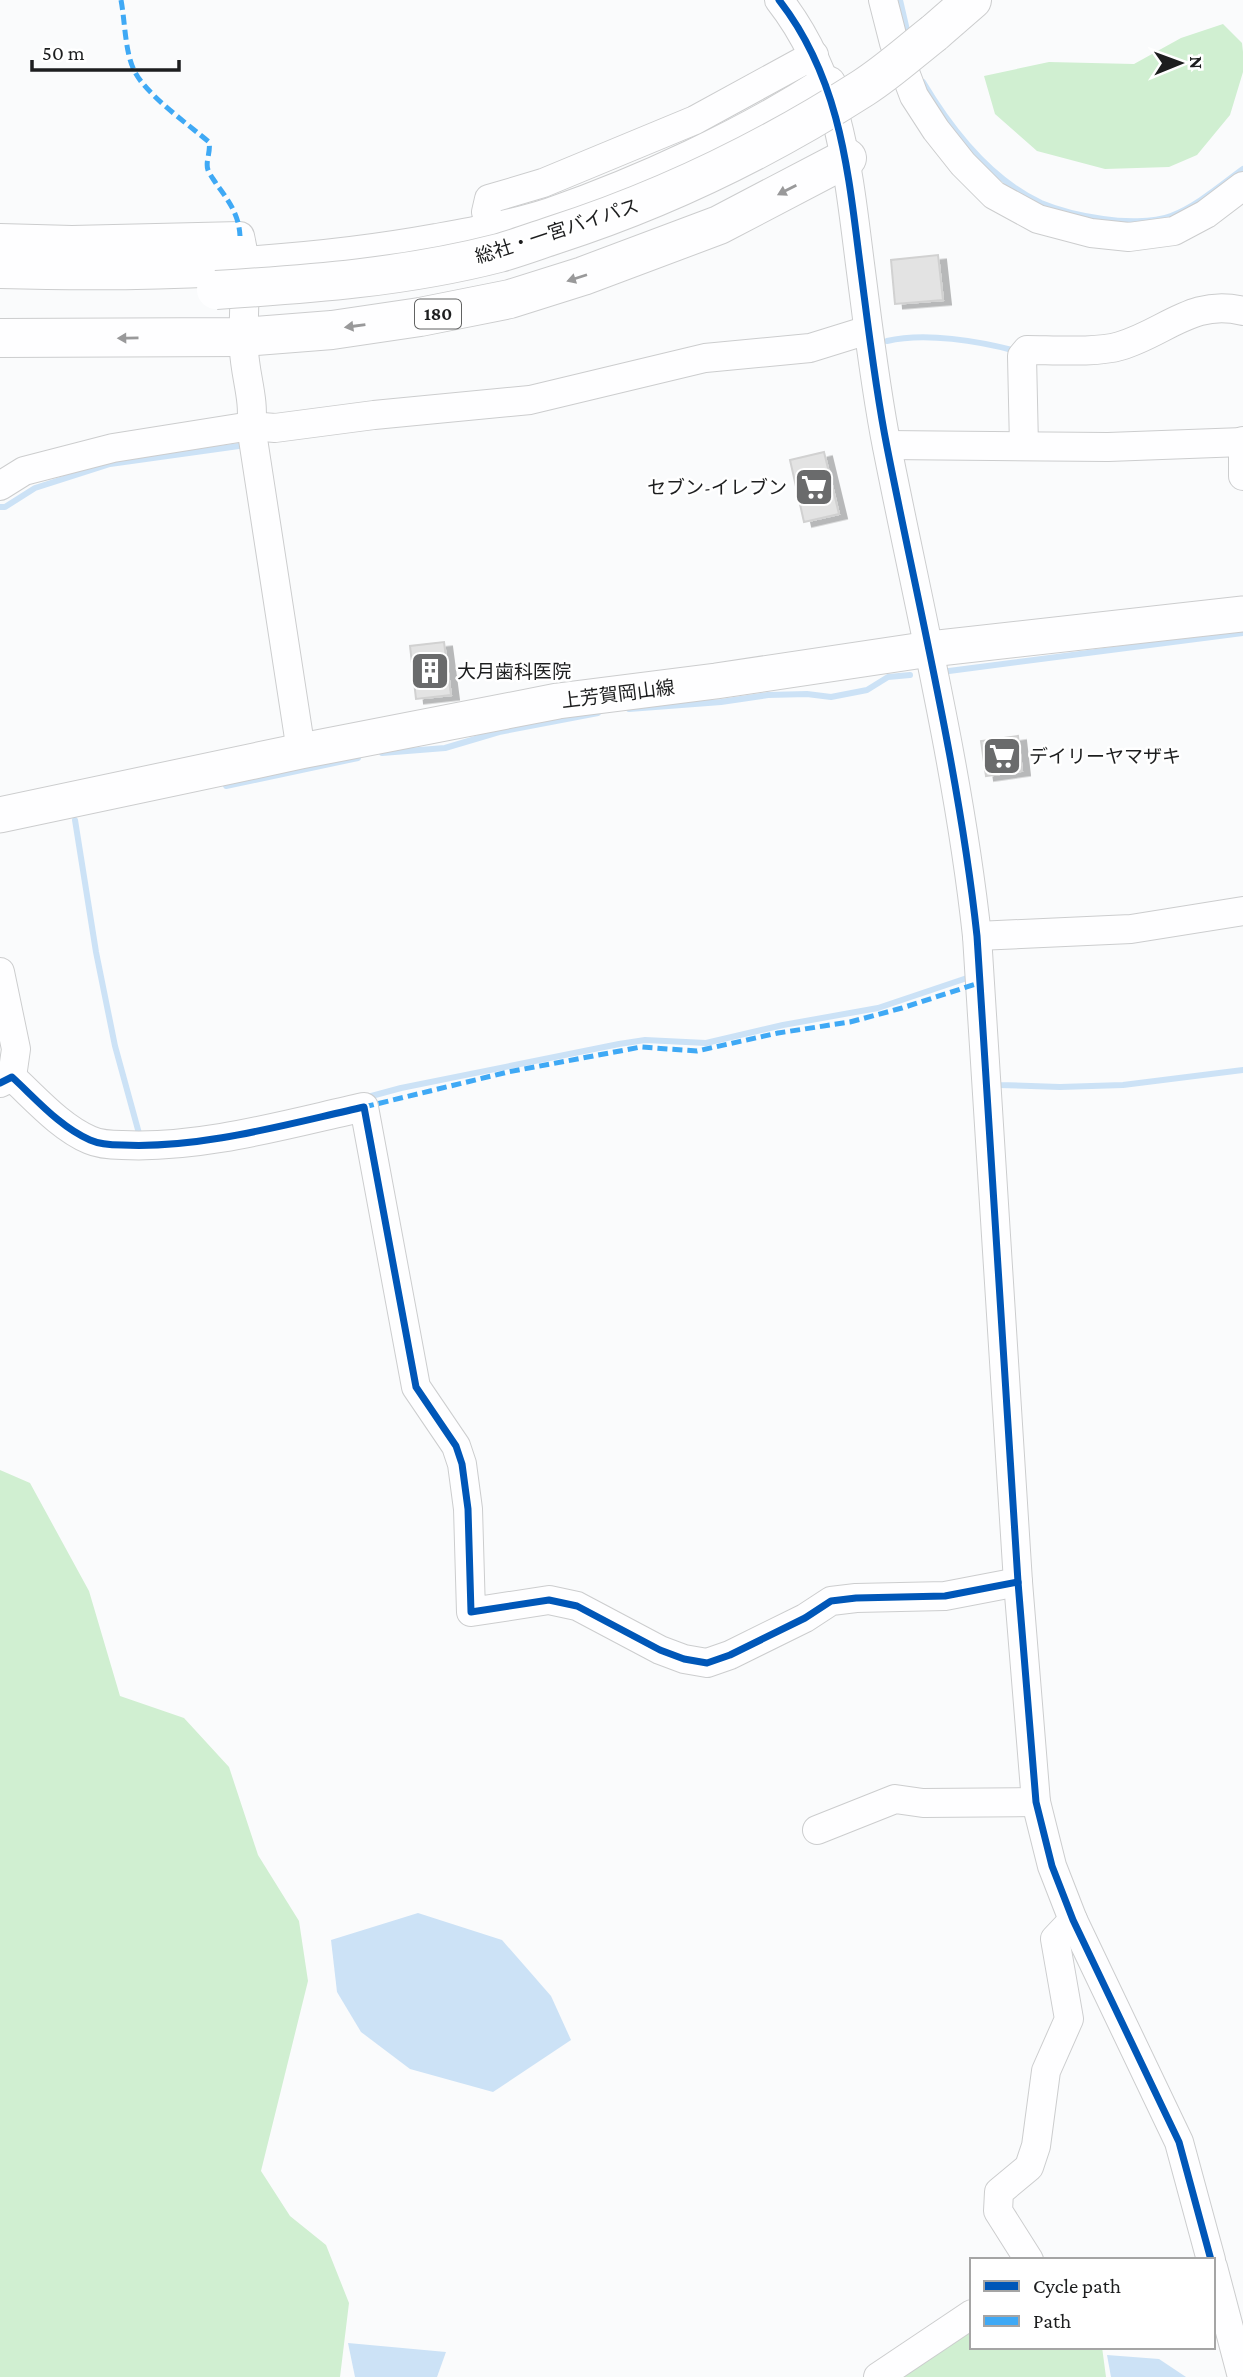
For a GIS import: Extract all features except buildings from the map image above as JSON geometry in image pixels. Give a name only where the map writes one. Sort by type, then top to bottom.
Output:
[{"type":"highway","name":"総社・一宮バイパス","points":[[0,291],[98,293],[294,285],[397,274],[499,253],[661,197],[765,146],[865,87],[972,0]]},
{"type":"highway","points":[[0,269],[74,271],[245,265],[385,252],[492,233],[550,217],[727,141],[821,70]]},
{"type":"highway","name":"180","points":[[0,338],[243,337],[332,330],[420,317],[510,299],[583,276],[719,225],[847,158]]},
{"type":"main road","name":"上芳賀岡山線","points":[[0,815],[301,751],[558,701],[930,649],[1243,614]]},
{"type":"street","points":[[779,0],[791,15],[821,70],[847,158],[868,330],[887,445],[930,649],[972,890],[1018,1582],[1036,1802],[1052,1866],[1073,1920],[1179,2142],[1210,2258]]},
{"type":"street","points":[[883,0],[894,43],[914,96],[936,130],[963,164],[995,195],[1038,219],[1091,233],[1129,237],[1174,231],[1206,214],[1243,186]]},
{"type":"street","points":[[0,238],[72,240],[240,236],[245,265],[243,337],[253,412],[251,426],[301,751]]},
{"type":"street","points":[[1024,446],[1025,353],[1118,347],[1203,309],[1233,308],[1243,311]]},
{"type":"street","points":[[0,486],[24,471],[113,447],[251,426],[275,428],[374,415],[530,400],[705,358],[810,348],[868,330]]},
{"type":"street","points":[[887,445],[1108,447],[1243,441],[1243,476]]},
{"type":"street","points":[[977,936],[1131,929],[1243,911]]},
{"type":"street","points":[[0,972],[16,1049],[6,1080],[67,1127],[93,1142],[160,1145],[237,1135],[364,1107],[416,1387],[456,1446],[462,1464],[468,1509],[471,1612],[550,1601],[568,1604],[577,1606],[660,1650],[684,1659],[708,1662],[730,1655],[805,1618],[831,1601],[945,1596],[1018,1582]]},
{"type":"street","points":[[817,1830],[895,1799],[923,1803],[1036,1802]]},
{"type":"street","points":[[1028,2258],[998,2211],[999,2192],[1028,2167],[1036,2146],[1046,2071],[1069,2018],[1055,1939],[1073,1920]]},
{"type":"street","points":[[1215,2281],[1222,2330],[1242,2377]]},
{"type":"street","points":[[878,2377],[970,2315]]},
{"type":"green space","points":[[1223,24],[1242,43],[1243,52],[1243,72],[1230,115],[1197,155],[1169,167],[1105,169],[1037,151],[995,114],[984,76],[1049,62],[1134,64],[1181,38]]},
{"type":"green space","points":[[0,1470],[30,1483],[89,1591],[120,1696],[184,1718],[229,1767],[258,1855],[299,1921],[308,1981],[261,2171],[290,2216],[326,2245],[349,2303],[340,2377],[0,2377]]},
{"type":"green space","points":[[970,2332],[970,2349],[1102,2349],[1106,2377],[900,2377]]},
{"type":"water","points":[[418,1913],[502,1940],[551,1996],[571,2040],[493,2092],[410,2069],[361,2032],[337,1992],[331,1940]]},
{"type":"water","points":[[348,2343],[446,2352],[437,2377],[355,2377]]},
{"type":"water","points":[[1107,2355],[1159,2359],[1186,2377],[1111,2377]]},
{"type":"waterway","points":[[900,0],[909,39]]},
{"type":"waterway","points":[[923,82],[959,135],[989,167],[1022,193],[1063,211],[1119,221],[1164,218],[1199,201],[1243,169]]},
{"type":"waterway","points":[[887,341],[918,337],[952,339],[1016,351]]},
{"type":"waterway","points":[[0,507],[5,507],[35,488],[110,464],[246,445]]},
{"type":"waterway","points":[[949,671],[1243,633]]},
{"type":"waterway","points":[[629,709],[721,702],[768,695],[807,694],[831,697],[867,690],[888,677],[910,675]]},
{"type":"waterway","points":[[382,753],[445,748],[499,732],[598,713]]},
{"type":"waterway","points":[[226,786],[358,758]]},
{"type":"waterway","points":[[75,820],[96,952],[115,1046],[140,1137]]},
{"type":"waterway","points":[[364,1098],[401,1088],[619,1044],[645,1040],[706,1043],[783,1025],[878,1008],[970,977]]},
{"type":"waterway","points":[[998,1082],[999,1085],[1060,1087],[1123,1085],[1243,1070]]},
{"type":"marked path","points":[[121,0],[127,45],[134,70],[147,89],[209,142],[208,170],[233,209],[240,236]]},
{"type":"marked path","points":[[364,1107],[508,1072],[641,1047],[697,1051],[778,1033],[850,1022],[979,983]]},
{"type":"cycle path","points":[[779,0],[800,30],[816,61],[838,126],[851,194],[883,424],[949,751],[969,874],[977,936],[1018,1582],[1036,1802],[1052,1866],[1073,1920],[1179,2142],[1210,2258]]},
{"type":"cycle path","points":[[0,1083],[12,1077],[69,1128],[94,1141],[114,1145],[152,1145],[213,1139],[364,1107],[416,1387],[456,1446],[462,1464],[468,1509],[471,1612],[549,1600],[577,1606],[660,1650],[684,1659],[707,1663],[730,1655],[805,1618],[831,1601],[945,1596],[1018,1582]]},
{"type":"place","name":"セブン-イレブン","points":[[814,487]]},
{"type":"place","name":"大月歯科医院","points":[[430,671]]},
{"type":"place","name":"デイリーヤマザキ","points":[[1002,756]]}]
